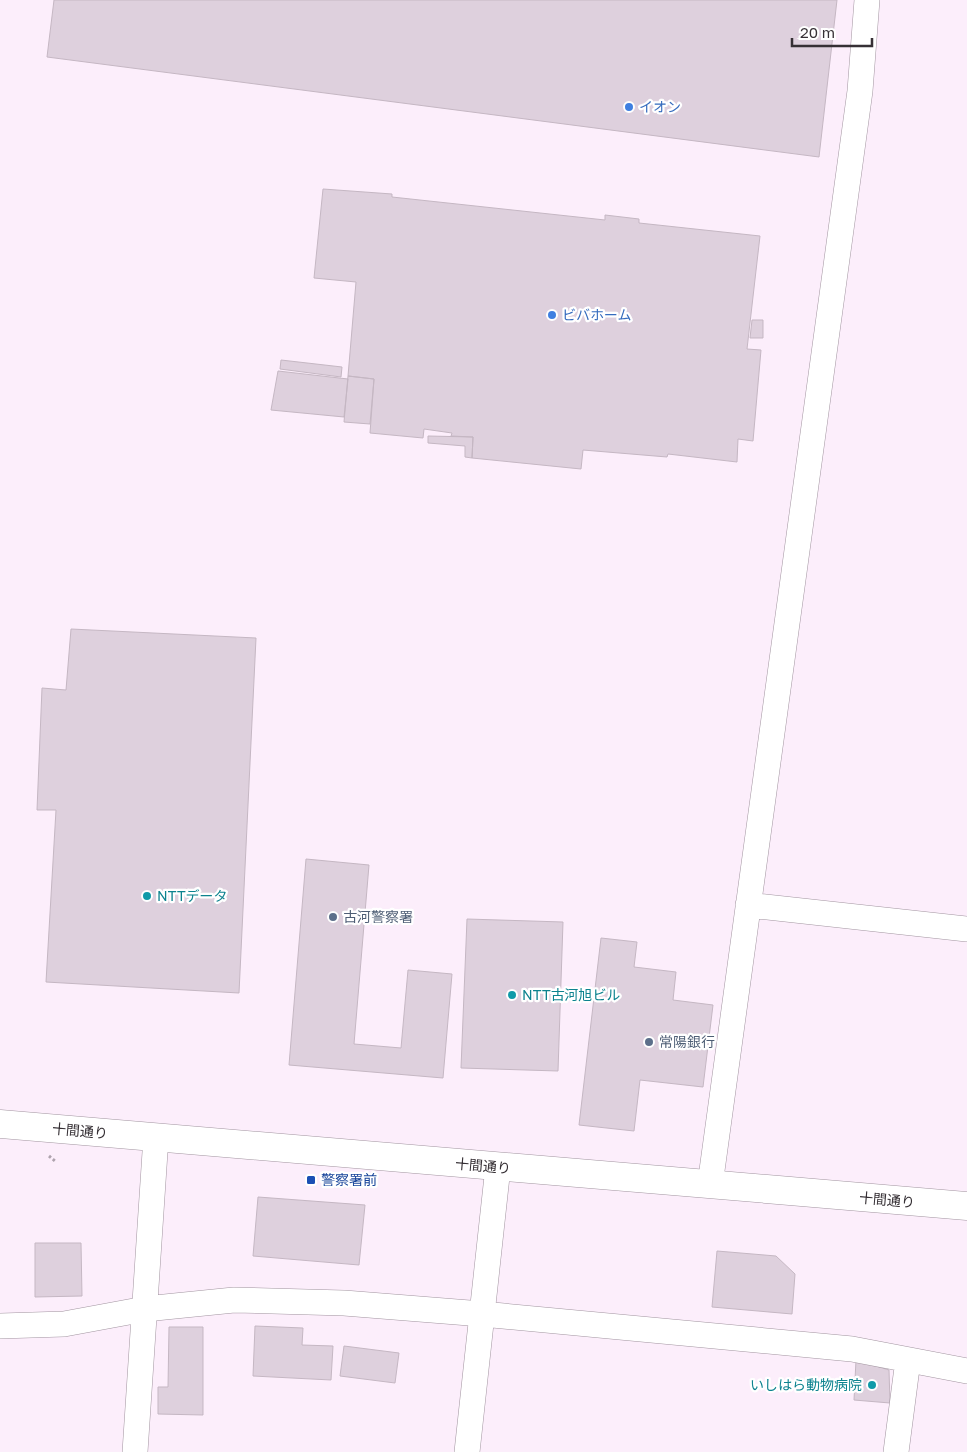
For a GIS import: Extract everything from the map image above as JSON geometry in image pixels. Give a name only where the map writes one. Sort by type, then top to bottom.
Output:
[{"type":"street","points":[[710,1185],[860,91],[867,0]]},
{"type":"street","points":[[748,905],[967,929]]},
{"type":"street","name":"十間通り","points":[[0,1124],[967,1206]]},
{"type":"street","points":[[134,1452],[156,1138]]},
{"type":"street","points":[[467,1452],[498,1167]]},
{"type":"street","points":[[0,1326],[64,1324],[145,1309],[234,1300],[344,1303],[482,1314],[852,1350],[967,1371]]},
{"type":"street","points":[[896,1452],[908,1360]]},
{"type":"building","name":"イオン","points":[[54,0],[837,0],[819,157],[47,57]]},
{"type":"building","name":"ビバホーム","points":[[323,189],[392,194],[392,197],[605,220],[605,215],[639,219],[639,223],[760,236],[747,349],[761,350],[753,441],[738,439],[737,462],[668,454],[667,457],[583,450],[581,469],[472,458],[473,437],[451,436],[452,433],[424,429],[423,438],[370,433],[374,379],[348,376],[356,282],[314,278]]},
{"type":"building","points":[[752,320],[763,320],[763,338],[750,338]]},
{"type":"building","points":[[281,360],[342,367],[341,377],[280,369]]},
{"type":"building","points":[[278,371],[348,379],[344,417],[271,410]]},
{"type":"building","points":[[348,376],[374,379],[370,424],[344,422]]},
{"type":"building","points":[[428,436],[473,437],[472,458],[465,457],[465,446],[428,443]]},
{"type":"building","name":"NTTデータ","points":[[71,629],[256,638],[239,993],[46,982],[56,810],[37,810],[42,688],[66,690]]},
{"type":"building","name":"古河警察署","points":[[306,859],[369,865],[354,1044],[401,1048],[408,970],[452,974],[443,1078],[289,1065]]},
{"type":"building","name":"NTT古河旭ビル","points":[[467,919],[563,922],[558,1071],[461,1068]]},
{"type":"building","name":"常陽銀行","points":[[601,938],[637,942],[634,967],[676,972],[673,1000],[713,1005],[703,1087],[640,1080],[634,1131],[579,1125]]},
{"type":"building","points":[[258,1197],[365,1205],[359,1265],[253,1256]]},
{"type":"building","points":[[35,1243],[81,1243],[82,1296],[35,1297]]},
{"type":"building","points":[[717,1251],[776,1256],[795,1274],[792,1314],[712,1307]]},
{"type":"building","points":[[255,1326],[303,1328],[302,1345],[333,1346],[331,1380],[253,1376]]},
{"type":"building","points":[[169,1327],[203,1327],[203,1415],[158,1414],[158,1387],[168,1387]]},
{"type":"building","points":[[344,1346],[399,1353],[395,1383],[340,1376]]},
{"type":"building","name":"いしはら動物病院","points":[[856,1360],[889,1370],[890,1403],[854,1400]]},
{"type":"place","name":"イオン","points":[[629,107]]},
{"type":"place","name":"ビバホーム","points":[[552,315]]},
{"type":"place","name":"NTTデータ","points":[[147,896]]},
{"type":"place","name":"古河警察署","points":[[333,917]]},
{"type":"place","name":"NTT古河旭ビル","points":[[512,995]]},
{"type":"place","name":"常陽銀行","points":[[649,1042]]},
{"type":"place","name":"警察署前","points":[[311,1180]]},
{"type":"place","name":"いしはら動物病院","points":[[872,1385]]}]
